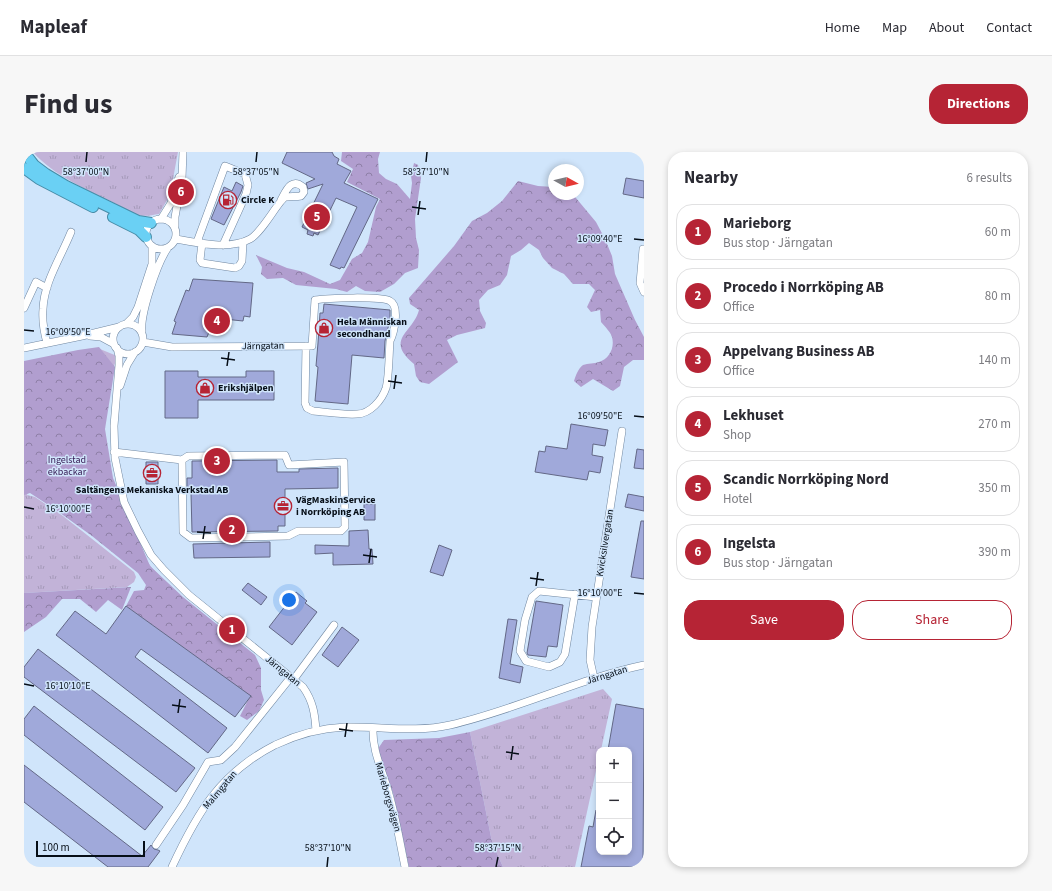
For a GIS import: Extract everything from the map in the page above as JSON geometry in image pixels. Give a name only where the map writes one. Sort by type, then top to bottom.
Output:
[{"type":"highway","points":[[24,152],[40,170],[66,186],[138,221],[151,223]]},
{"type":"highway","points":[[24,168],[39,179],[140,230],[146,236]]},
{"type":"street","points":[[167,249],[156,249],[148,242],[146,236],[147,229],[151,223],[161,219],[169,208],[183,154]]},
{"type":"street","points":[[82,336],[101,337],[125,353],[135,352],[139,349],[143,342],[141,326],[144,311],[160,262],[167,249],[173,245],[177,234],[175,217],[182,178],[183,154]]},
{"type":"street","points":[[223,245],[246,194],[248,185],[245,174],[225,166],[199,242],[200,260],[202,263],[235,268],[239,266],[242,261],[243,242]]},
{"type":"street","points":[[176,238],[223,245],[249,240],[259,233],[281,200]]},
{"type":"street","points":[[161,219],[169,221],[175,226]]},
{"type":"street","points":[[47,343],[42,316],[44,299],[47,288],[71,232]]},
{"type":"street","points":[[24,348],[82,336],[126,324],[136,313],[143,292],[152,264],[152,246]]},
{"type":"street","points":[[643,249],[640,283],[644,292]]},
{"type":"street","points":[[24,308],[36,282],[47,288]]},
{"type":"street","points":[[347,298],[385,299],[390,301],[395,306],[395,321],[393,336],[390,341],[386,388],[380,400],[365,413],[357,414],[313,411],[307,408],[305,403],[309,346],[315,300],[347,298]]},
{"type":"street","points":[[126,324],[135,325],[142,332]]},
{"type":"street","points":[[115,346],[113,338],[119,327]]},
{"type":"street","name":"Järngatan","points":[[143,342],[172,347],[309,346]]},
{"type":"street","name":"Järngatan","points":[[115,346],[119,361],[114,426],[114,452],[124,502],[138,531],[155,560],[189,595],[303,687],[310,698],[315,716],[316,731],[342,727],[424,729],[449,725],[477,718],[594,678],[644,665]]},
{"type":"street","name":"Järngatan","points":[[116,400],[127,364],[135,352]]},
{"type":"street","name":"Kvicksilvergatan","points":[[594,678],[590,660],[590,646],[596,596],[622,432]]},
{"type":"street","points":[[114,452],[182,460],[188,456],[285,456],[289,465],[344,462],[345,527],[340,531],[298,531],[288,536],[253,538],[191,538],[183,532],[182,460]]},
{"type":"street","points":[[575,594],[565,654],[560,662],[549,667],[526,661],[520,651],[525,620],[532,597],[539,591],[575,594],[596,596]]},
{"type":"street","points":[[156,845],[183,805],[208,762],[221,760],[235,747],[334,626]]},
{"type":"street","name":"Marieborgsvägen","points":[[373,728],[375,752],[389,793],[405,867]]},
{"type":"street","name":"Malmgatan","points":[[172,867],[192,826],[208,801],[232,773],[247,761],[282,741],[316,731]]},
{"type":"green space","points":[[33,152],[178,152],[170,195],[159,214],[143,216],[129,212],[72,182],[41,161]]},
{"type":"green space","points":[[342,152],[380,152],[378,159],[379,173],[386,179],[397,184],[410,199],[412,183],[411,176],[414,163],[418,165],[421,178],[415,219],[416,238],[419,250],[418,268],[405,273],[394,284],[380,292],[365,291],[356,286],[347,292],[336,289],[296,285],[283,278],[267,279],[261,274],[262,267],[256,255],[287,268],[304,272],[330,284],[340,280],[352,259],[362,253],[368,242],[376,207],[380,199],[347,182],[353,169],[341,161]]},
{"type":"green space","points":[[518,181],[538,186],[548,187],[548,200],[578,200],[596,222],[612,256],[615,274],[644,337],[644,360],[633,360],[624,367],[620,386],[613,391],[593,379],[581,387],[574,381],[578,370],[583,365],[603,361],[608,356],[613,345],[612,337],[609,331],[601,322],[600,310],[591,312],[587,307],[595,290],[589,284],[573,284],[564,274],[552,268],[543,258],[539,250],[529,243],[511,256],[507,275],[500,285],[488,290],[479,300],[480,311],[486,323],[485,328],[457,335],[447,340],[458,362],[429,384],[420,382],[416,376],[414,364],[405,355],[401,348],[403,336],[416,318],[419,310],[410,304],[409,298],[454,246],[472,221],[487,213],[502,201]]},
{"type":"green space","name":"Ingelstad ekbackar","points":[[99,347],[115,367],[105,429],[113,478],[150,566],[183,597],[255,655],[261,668],[261,690],[264,700],[259,711],[247,720],[240,716],[250,696],[126,606],[134,591],[144,590],[146,585],[138,573],[92,536],[56,510],[30,493],[24,495],[24,361]]},
{"type":"green space","name":"Ingelstad ekbackar","points":[[100,349],[117,356],[112,374],[104,429],[107,463],[132,540],[152,568],[166,582],[137,564],[29,489],[27,495],[35,497],[63,516],[134,572],[136,577],[134,582],[127,587],[24,593],[24,362]]},
{"type":"green space","points":[[131,587],[122,610],[108,600],[96,612],[80,599],[62,599],[46,617],[24,632],[24,593]]},
{"type":"green space","points":[[603,689],[612,699],[602,747],[596,747],[596,771],[575,867],[503,867],[492,842],[470,732]]},
{"type":"green space","points":[[470,732],[492,842],[503,867],[409,867],[393,793],[377,750],[384,740],[439,738]]},
{"type":"building","points":[[287,152],[332,152],[334,156],[339,159],[337,164],[351,171],[344,183],[378,199],[344,268],[341,267],[340,269],[330,265],[357,207],[336,198],[318,235],[314,233],[313,236],[307,234],[308,230],[302,227],[323,184],[308,189],[306,183],[315,179],[282,163]]},
{"type":"building","points":[[626,178],[644,181],[644,198],[623,194]]},
{"type":"building","points":[[236,182],[243,186],[224,225],[211,219],[224,187],[232,191]]},
{"type":"building","points":[[193,279],[253,283],[250,317],[244,316],[243,321],[224,319],[222,324],[216,322],[214,326],[212,325],[207,337],[172,334],[176,322],[174,321],[186,290],[189,291]]},
{"type":"building","points":[[324,304],[390,310],[384,358],[352,355],[348,404],[315,401],[320,313],[323,313]]},
{"type":"building","name":"Erikshjälpen","points":[[165,371],[198,371],[198,377],[246,377],[246,371],[274,371],[274,400],[198,400],[198,418],[165,418]]},
{"type":"building","points":[[571,424],[608,430],[605,446],[593,444],[592,455],[603,457],[600,473],[589,471],[587,480],[535,472],[539,451],[545,452],[546,446],[567,449]]},
{"type":"building","points":[[637,449],[644,450],[644,469],[634,468]]},
{"type":"building","points":[[277,460],[277,472],[299,472],[299,469],[338,468],[338,488],[285,489],[285,526],[278,526],[278,531],[192,532],[191,493],[187,493],[187,478],[192,478],[192,461]]},
{"type":"building","points":[[146,462],[158,462],[158,484],[146,484]]},
{"type":"building","points":[[628,494],[644,497],[644,511],[625,507]]},
{"type":"building","points":[[364,504],[375,504],[375,520],[364,520]]},
{"type":"building","points":[[641,521],[644,521],[644,579],[631,577]]},
{"type":"building","points":[[368,530],[369,549],[372,549],[373,564],[333,565],[333,553],[315,554],[315,545],[349,546],[349,531]]},
{"type":"building","points":[[270,542],[270,557],[194,558],[193,544]]},
{"type":"building","points":[[439,545],[452,550],[443,576],[430,572]]},
{"type":"building","points":[[248,583],[267,597],[261,605],[242,590]]},
{"type":"building","points":[[296,592],[307,601],[305,603],[317,612],[292,645],[269,627]]},
{"type":"building","points":[[536,601],[563,605],[557,647],[548,646],[546,657],[528,655],[527,653]]},
{"type":"building","points":[[126,606],[251,696],[235,717],[141,649],[135,657],[227,728],[208,753],[56,635],[75,611],[106,634]]},
{"type":"building","points":[[508,619],[517,620],[510,664],[523,667],[520,683],[499,678]]},
{"type":"building","points":[[342,627],[359,640],[338,667],[322,655]]},
{"type":"building","points":[[38,649],[195,768],[176,792],[24,677],[24,667]]},
{"type":"building","points":[[616,704],[644,709],[643,867],[581,867],[589,826],[593,827],[596,810],[596,855],[632,855],[632,747],[609,747]]},
{"type":"building","points":[[34,706],[163,807],[145,830],[24,735],[24,719]]},
{"type":"building","points":[[24,765],[142,856],[151,845],[154,849],[160,851],[148,867],[108,867],[24,802]]},
{"type":"place","name":"Ingelsta","points":[[181,192]]},
{"type":"place","name":"Circle K","points":[[228,200]]},
{"type":"place","name":"Scandic Norrköping Nord","points":[[317,217]]},
{"type":"place","name":"Lekhuset","points":[[217,321]]},
{"type":"place","name":"Hela Människan secondhand","points":[[324,328]]},
{"type":"place","name":"Erikshjälpen","points":[[205,388]]},
{"type":"place","name":"Appelvang Business AB","points":[[217,461]]},
{"type":"place","name":"Saltängens Mekaniska Verkstad AB","points":[[152,473]]},
{"type":"place","name":"VägMaskinService i Norrköping AB","points":[[283,506]]},
{"type":"place","name":"Procedo i Norrköping AB","points":[[232,530]]},
{"type":"place","name":"Marieborg","points":[[232,630]]}]
